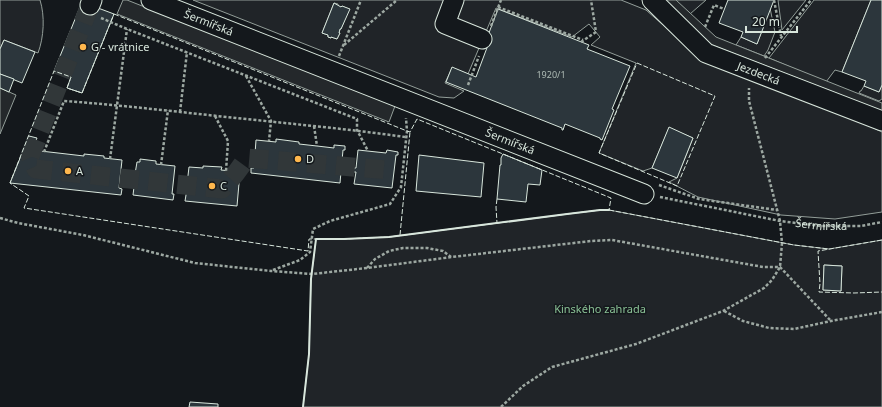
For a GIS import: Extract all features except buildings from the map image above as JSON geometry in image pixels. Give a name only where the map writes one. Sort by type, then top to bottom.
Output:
[{"type":"street","name":"Šermířská","points":[[151,0],[644,194]]},
{"type":"street","points":[[454,0],[445,24],[482,39]]},
{"type":"street","name":"Jezdecká","points":[[652,0],[706,53],[882,121]]},
{"type":"path","points":[[334,72],[361,0]]},
{"type":"path","points":[[343,45],[397,0]]},
{"type":"path","points":[[501,0],[498,7],[582,41],[596,32],[591,0]]},
{"type":"path","points":[[774,0],[781,37]]},
{"type":"path","points":[[501,407],[523,386],[552,367],[636,344],[723,311],[764,288],[772,280],[780,267],[782,243],[780,221],[749,101],[749,86],[754,71],[811,0]]},
{"type":"path","points":[[698,45],[714,4],[724,9]]},
{"type":"path","points":[[93,7],[127,29],[357,119],[357,130],[368,151]]},
{"type":"path","points":[[110,159],[127,29]]},
{"type":"path","points":[[180,112],[187,52]]},
{"type":"path","points":[[246,75],[271,121],[269,141]]},
{"type":"path","points":[[270,271],[300,260],[310,252],[313,229],[330,221],[390,204],[401,187],[405,137],[407,131],[404,100]]},
{"type":"path","points":[[44,152],[64,101],[168,110],[357,130],[405,137]]},
{"type":"path","points":[[161,164],[168,110]]},
{"type":"path","points":[[215,115],[228,141],[226,171]]},
{"type":"path","points":[[314,126],[317,146]]},
{"type":"path","name":"Šermířská","points":[[644,194],[780,221],[821,226],[861,226],[882,222]]},
{"type":"path","points":[[0,218],[18,223],[83,235],[195,263],[312,274],[591,241],[612,240],[763,267],[780,267],[831,321]]},
{"type":"path","points":[[367,268],[375,259],[389,252],[403,248],[426,248],[443,251],[452,257]]},
{"type":"path","points":[[723,311],[743,321],[769,328],[794,329],[882,312]]},
{"type":"green space","points":[[0,0],[40,0],[43,13],[43,26],[42,40],[38,53],[4,40],[0,49]]},
{"type":"green space","points":[[193,0],[621,0],[646,10],[671,32],[882,132],[882,212],[835,219],[781,215],[698,197],[669,182],[677,178],[693,138],[669,128],[652,168],[643,171],[599,153],[636,63],[591,45],[600,37],[589,24],[572,37],[496,8],[468,74],[452,68],[445,83],[464,91],[454,98],[439,97]],"holes":[[[334,3],[338,4],[338,6],[349,9],[337,39],[328,37],[328,35],[322,33]]]},
{"type":"green space","points":[[676,0],[706,0],[690,14]]},
{"type":"green space","points":[[778,0],[806,0],[782,30]]},
{"type":"green space","points":[[814,0],[871,0],[842,72],[835,70],[826,82],[769,58]]},
{"type":"green space","points":[[770,8],[775,32],[764,56],[736,45],[741,37],[757,44]]},
{"type":"green space","points":[[882,85],[882,99],[879,101],[859,93],[864,86],[879,92]]},
{"type":"green space","name":"Kinského zahrada","points":[[609,210],[794,245],[829,249],[882,240],[882,407],[303,407],[309,354],[311,279],[316,239],[389,237]],"holes":[[[824,265],[842,266],[841,291],[823,290]]]},
{"type":"shaded area","points":[[123,0],[127,0],[395,106],[389,122],[117,14]]},
{"type":"shaded area","points":[[661,0],[676,0],[716,37],[882,103],[882,111],[712,45]]},
{"type":"shaded area","points":[[0,88],[16,95],[0,134]]},
{"type":"tunnel","points":[[90,5],[30,156],[36,169],[222,189],[247,158],[388,170]]},
{"type":"fence","points":[[114,14],[407,131],[410,132],[417,119],[611,198],[609,210],[389,237],[309,239],[308,251],[24,208],[29,196],[10,183],[54,71],[71,77],[67,88],[82,93],[114,14]]},
{"type":"fence","points":[[637,63],[715,96],[677,186],[599,153],[637,63]]},
{"type":"fence","points":[[400,235],[410,132]]},
{"type":"fence","points":[[497,199],[497,223]]},
{"type":"fence","points":[[609,210],[794,245],[829,249]]},
{"type":"fence","points":[[882,240],[818,251],[819,292],[882,292]]},
{"type":"wall","points":[[303,407],[309,354],[311,279],[316,239],[389,237],[609,210]]},
{"type":"place","name":"G - vrátnice","points":[[83,47]]},
{"type":"place","name":"D","points":[[298,159]]},
{"type":"place","name":"A","points":[[68,171]]},
{"type":"place","name":"C","points":[[212,186]]}]
